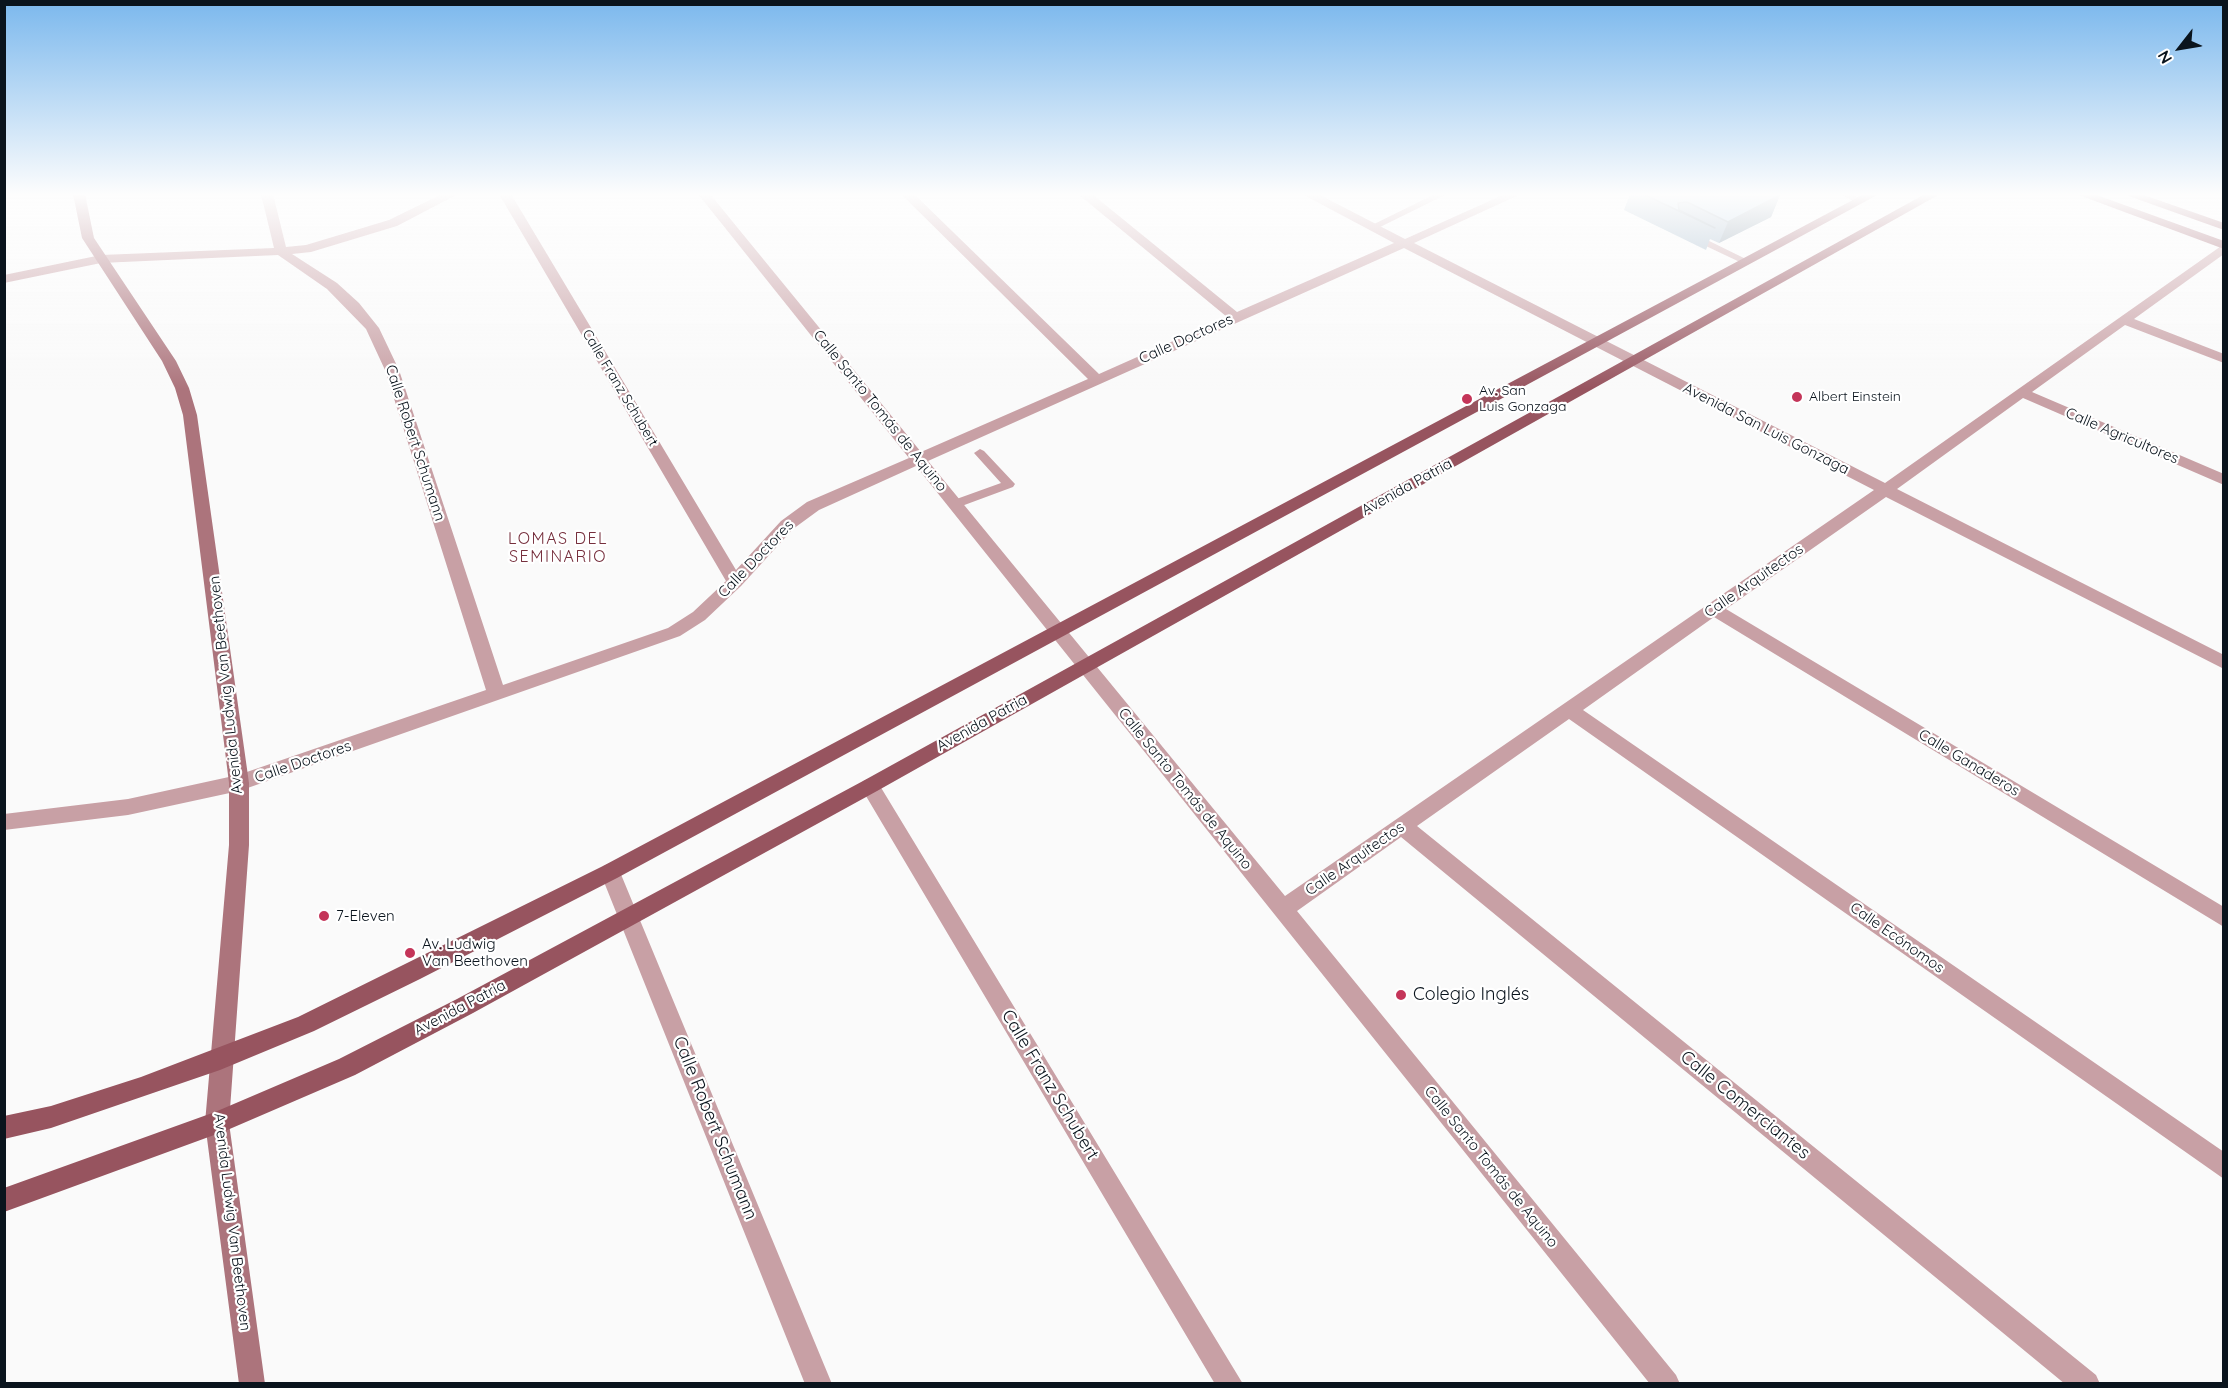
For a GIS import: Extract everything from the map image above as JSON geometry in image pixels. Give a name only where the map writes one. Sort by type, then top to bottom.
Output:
[{"type":"main road","points":[[4,1128],[51,1117],[141,1088],[220,1059],[362,998],[610,872],[1752,259]]},
{"type":"main road","name":"Avenida Patria","points":[[4,1200],[217,1123],[347,1067],[630,918],[1817,259]]},
{"type":"street","name":"Avenida Ludwig Van Beethoven","points":[[101,259],[169,361],[190,415],[213,573],[239,783],[238,845],[220,1059],[217,1123],[252,1383]]},
{"type":"street","points":[[4,279],[107,259]]},
{"type":"street","name":"Calle Robert Schumann","points":[[291,259],[332,286],[354,306],[372,328],[392,370],[497,695]]},
{"type":"street","name":"Calle Franz Schubert","points":[[544,259],[735,582]]},
{"type":"street","name":"Calle Santo Tomás de Aquino","points":[[757,259],[1281,910],[1666,1383]]},
{"type":"street","points":[[973,259],[1097,380]]},
{"type":"street","points":[[1163,259],[1235,317]]},
{"type":"street","name":"Calle Doctores","points":[[4,822],[128,807],[239,783],[674,632],[699,616],[735,582],[787,525],[813,506],[1368,259]]},
{"type":"street","name":"Avenida San Luis Gonzaga","points":[[1434,259],[2223,663]]},
{"type":"street","name":"Calle Arquitectos","points":[[1281,910],[1885,490],[2206,259]]},
{"type":"street","points":[[2123,319],[2223,359]]},
{"type":"street","name":"Calle Agricultores","points":[[2021,393],[2223,480]]},
{"type":"street","name":"Calle Ganaderos","points":[[1714,609],[2223,918]]},
{"type":"street","name":"Calle Ecónomos","points":[[1570,710],[2223,1167]]},
{"type":"street","name":"Calle Franz Schubert","points":[[870,786],[1230,1383]]},
{"type":"street","name":"Calle Comerciantes","points":[[1402,826],[2087,1383]]},
{"type":"street","name":"Calle Robert Schumann","points":[[610,872],[819,1383]]},
{"type":"lane","points":[[1739,259],[1746,262]]},
{"type":"lane","points":[[956,504],[1010,484],[980,453]]},
{"type":"place","name":"Albert Einstein","points":[[1797,397]]},
{"type":"place","name":"Av. San Luis Gonzaga","points":[[1467,399]]},
{"type":"place","name":"7-Eleven","points":[[324,916]]},
{"type":"place","name":"Av. Ludwig Van Beethoven","points":[[410,953]]},
{"type":"place","name":"Colegio Inglés","points":[[1401,995]]},
{"type":"district","name":"LOMAS DEL SEMINARIO","points":[[558,548]]}]
